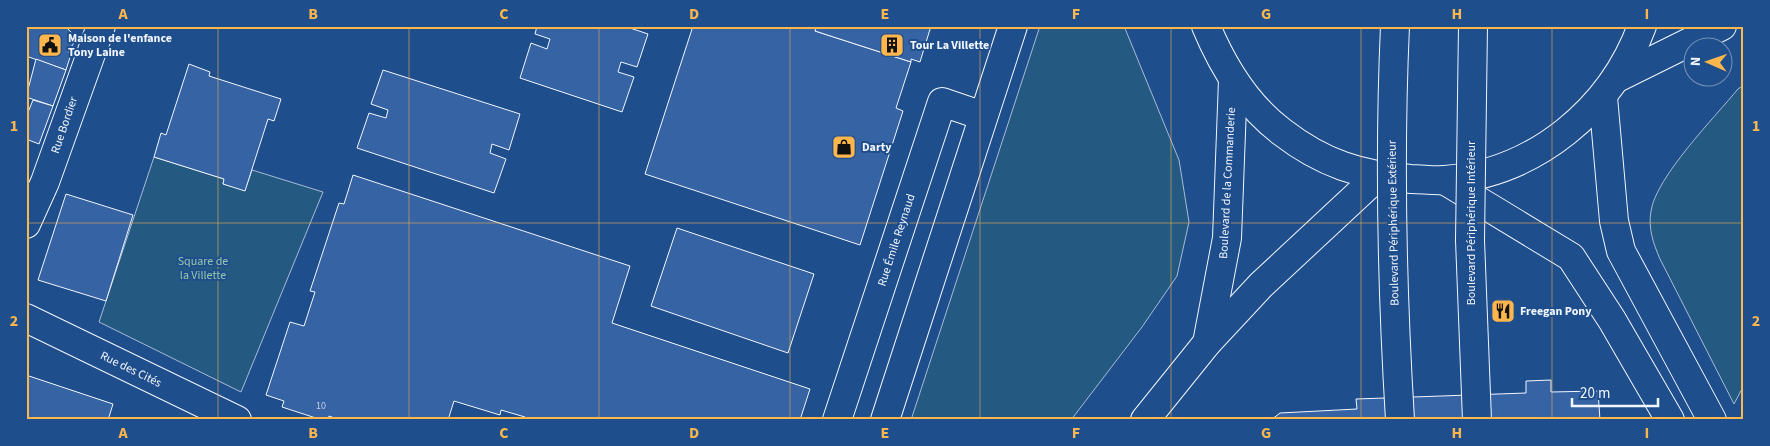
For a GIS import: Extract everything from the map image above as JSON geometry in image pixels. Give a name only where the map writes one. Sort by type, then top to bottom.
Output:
[{"type":"main road","name":"Rue Bordier","points":[[26,224],[45,182],[94,41],[101,26]]},
{"type":"main road","points":[[884,420],[1013,26]]},
{"type":"main road","points":[[1206,26],[1217,52],[1233,80],[1256,108],[1282,132],[1304,147],[1343,167],[1377,177],[1444,180],[1480,174],[1515,163],[1548,146],[1577,123],[1610,87],[1674,39],[1722,26]]},
{"type":"main road","name":"Boulevard Périphérique Extérieur","points":[[1395,26],[1392,91],[1392,228],[1400,420]]},
{"type":"main road","name":"Boulevard Périphérique Intérieur","points":[[1473,26],[1470,240],[1477,420]]},
{"type":"main road","points":[[1642,26],[1634,45],[1610,87],[1614,221],[1621,251],[1712,420]]},
{"type":"main road","name":"Boulevard de la Commanderie","points":[[1207,344],[1227,238],[1233,80]]},
{"type":"main road","name":"Rue Émile Reynaud","points":[[838,420],[942,102],[984,116]]},
{"type":"main road","name":"Boulevard de la Commanderie","points":[[1145,420],[1207,344],[1269,277],[1377,177]]},
{"type":"main road","points":[[1444,180],[1572,257],[1612,320],[1670,420]]},
{"type":"main road","name":"Rue des Cités","points":[[26,318],[236,420]]},
{"type":"green space","points":[[1040,26],[1124,26],[1179,160],[1189,222],[1177,276],[1142,327],[1071,420],[911,420]]},
{"type":"green space","points":[[1744,85],[1744,385],[1734,404],[1660,259],[1652,235],[1650,217],[1655,197],[1675,165],[1738,89]]},
{"type":"green space","name":"Square de la Villette","points":[[154,157],[224,179],[223,184],[245,190],[252,170],[323,192],[241,392],[99,322]]},
{"type":"building","name":"Maison de l'enfance Tony Laine","points":[[26,26],[65,26],[77,38],[68,52],[71,54],[66,70],[26,56]]},
{"type":"building","points":[[537,26],[624,26],[648,34],[637,67],[621,62],[618,72],[634,77],[622,112],[520,78],[531,43],[547,49],[550,39],[535,34]]},
{"type":"building","points":[[693,26],[817,26],[815,31],[911,62],[896,108],[903,111],[860,245],[645,174]]},
{"type":"building","name":"Tour La Villette","points":[[817,26],[931,26],[920,62],[911,59],[911,62],[815,31]]},
{"type":"building","points":[[36,59],[66,70],[53,106],[26,97]]},
{"type":"building","points":[[189,64],[210,72],[209,76],[281,99],[274,121],[268,119],[245,191],[223,184],[224,179],[154,157],[161,133],[166,135]]},
{"type":"building","points":[[383,70],[520,114],[509,150],[492,144],[490,153],[506,159],[494,193],[357,148],[369,113],[386,118],[388,110],[371,104]]},
{"type":"building","points":[[33,100],[53,106],[39,144],[26,139],[26,117]]},
{"type":"building","points":[[353,175],[630,266],[612,323],[810,389],[800,420],[524,420],[525,417],[501,410],[500,415],[454,401],[448,420],[340,420],[329,416],[328,420],[322,420],[282,407],[284,401],[266,395],[290,322],[304,326],[315,292],[310,291],[339,203],[344,204]]},
{"type":"building","points":[[66,194],[133,215],[106,301],[38,280]]},
{"type":"building","points":[[677,228],[814,274],[788,353],[651,306]]},
{"type":"building","points":[[26,375],[113,404],[108,420],[26,420]]},
{"type":"building","points":[[1551,380],[1551,392],[1598,391],[1600,420],[1271,420],[1280,413],[1357,409],[1356,399],[1526,393],[1526,381]]},
{"type":"place","name":"Maison de l'enfance Tony Laine","points":[[50,45]]},
{"type":"place","name":"Tour La Villette","points":[[892,45]]},
{"type":"place","name":"Darty","points":[[844,147]]},
{"type":"place","name":"Freegan Pony","points":[[1503,311]]}]
